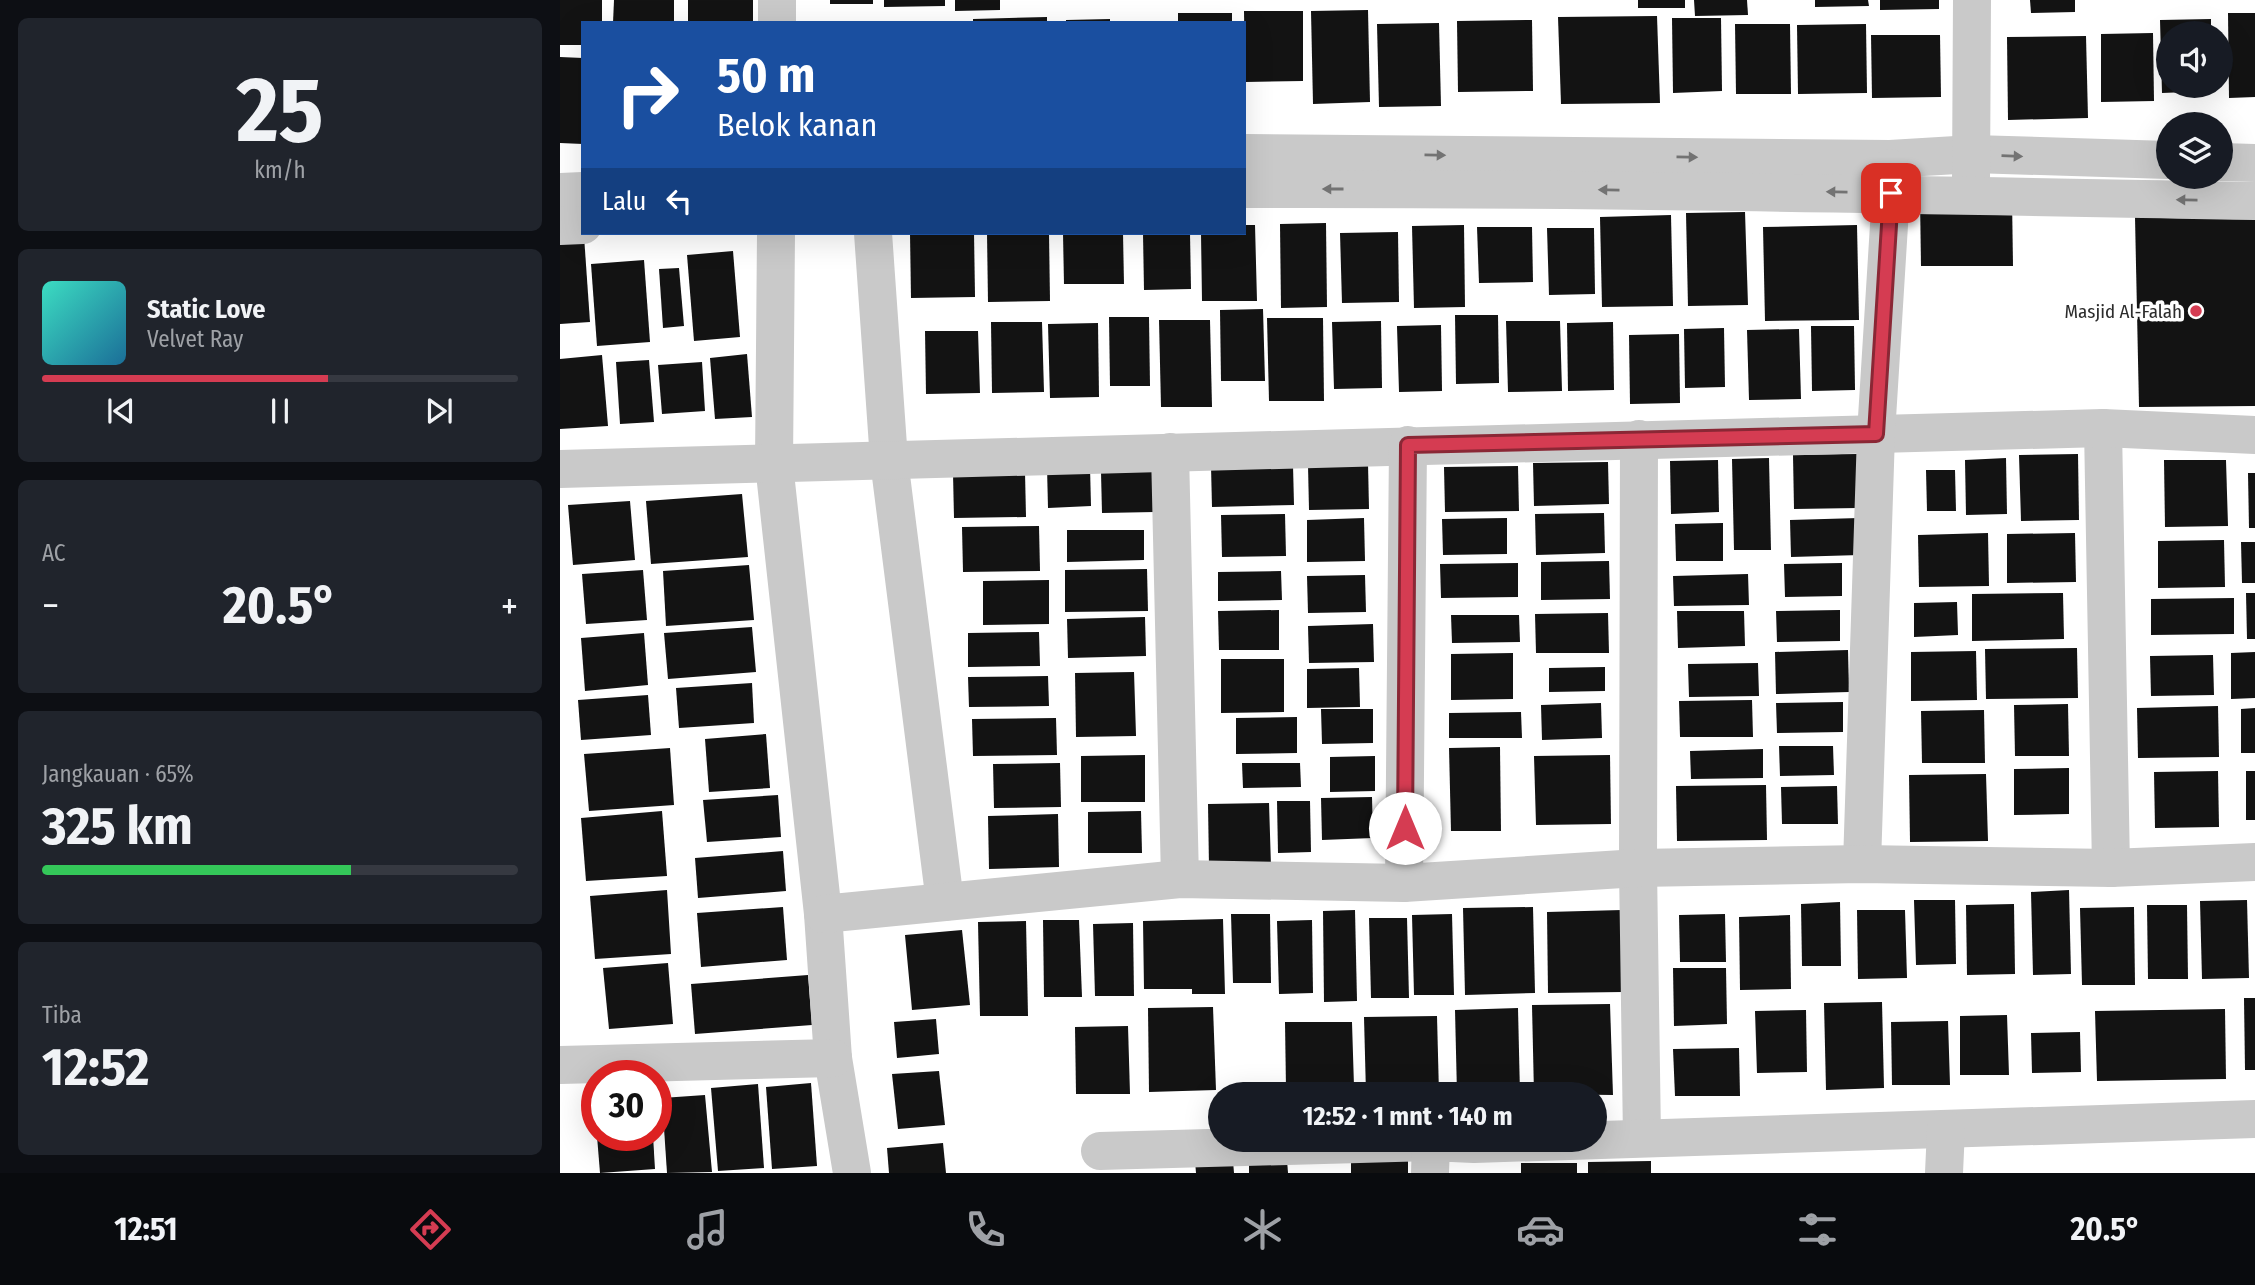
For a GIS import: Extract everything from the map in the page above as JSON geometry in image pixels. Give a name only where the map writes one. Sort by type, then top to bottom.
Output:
[{"type":"street","points":[[777,0],[777,21]]},
{"type":"street","points":[[1970,195],[1973,154],[1972,0]]},
{"type":"street","points":[[1246,153],[1388,171],[1891,176],[1970,195],[2255,201]]},
{"type":"street","points":[[1891,176],[1973,154],[2156,160]]},
{"type":"street","points":[[2233,162],[2255,163]]},
{"type":"street","points":[[1246,189],[1388,171]]},
{"type":"street","points":[[1862,864],[1876,434],[1891,176]]},
{"type":"street","points":[[560,192],[581,191]]},
{"type":"street","points":[[560,226],[581,225]]},
{"type":"street","points":[[776,235],[774,464],[823,914],[833,1058],[852,1173]]},
{"type":"street","points":[[873,235],[889,460],[945,902]]},
{"type":"street","points":[[2103,428],[2111,868]]},
{"type":"street","points":[[560,469],[2103,428],[2255,435]]},
{"type":"street","points":[[1639,439],[1638,868],[1642,1138]]},
{"type":"street","points":[[1404,883],[1408,445]]},
{"type":"street","points":[[1170,453],[1180,879]]},
{"type":"street","points":[[823,914],[1180,879],[1404,883],[1638,868],[1862,864],[2111,868],[2255,862]]},
{"type":"street","points":[[560,1065],[833,1058]]},
{"type":"street","points":[[1100,1151],[1430,1157],[1474,1143],[2255,1119]]},
{"type":"street","points":[[1944,1173],[1946,1129]]},
{"type":"building","points":[[560,0],[602,0],[602,21],[581,21],[581,45],[560,45]]},
{"type":"building","points":[[614,0],[674,0],[674,21],[613,21]]},
{"type":"building","points":[[688,0],[753,0],[753,21],[688,21]]},
{"type":"building","points":[[830,0],[873,0],[873,4],[830,4]]},
{"type":"building","points":[[884,0],[945,0],[945,6],[884,7]]},
{"type":"building","points":[[955,0],[1000,0],[1000,10],[955,11]]},
{"type":"building","points":[[1638,0],[1685,0],[1685,8],[1638,8]]},
{"type":"building","points":[[1694,0],[1747,0],[1748,15],[1695,16]]},
{"type":"building","points":[[1815,0],[1868,0],[1869,6],[1815,7]]},
{"type":"building","points":[[1880,0],[1939,0],[1939,9],[1880,10]]},
{"type":"building","points":[[2030,0],[2075,0],[2075,12],[2031,13]]},
{"type":"building","points":[[1368,10],[1370,102],[1313,104],[1311,11]]},
{"type":"building","points":[[1244,11],[1303,11],[1303,81],[1246,82]]},
{"type":"building","points":[[1178,13],[1232,13],[1232,21],[1178,21]]},
{"type":"building","points":[[2228,13],[2255,13],[2255,97],[2233,98],[2233,21],[2228,21]]},
{"type":"building","points":[[1657,16],[1660,103],[1561,104],[1558,17]]},
{"type":"building","points":[[1047,17],[1047,21],[973,21]]},
{"type":"building","points":[[1672,18],[1721,18],[1722,91],[1673,93]]},
{"type":"building","points":[[1110,19],[1110,21],[1066,21]]},
{"type":"building","points":[[2211,19],[2211,21],[2160,21]]},
{"type":"building","points":[[1532,20],[1533,91],[1458,92],[1457,21]]},
{"type":"building","points":[[1439,23],[1441,106],[1379,107],[1377,24]]},
{"type":"building","points":[[1735,24],[1790,24],[1791,94],[1736,94]]},
{"type":"building","points":[[1866,24],[1867,93],[1798,94],[1797,25]]},
{"type":"building","points":[[2153,33],[2154,101],[2101,102],[2101,34]]},
{"type":"building","points":[[1871,35],[1940,35],[1941,97],[1872,98]]},
{"type":"building","points":[[2086,36],[2088,118],[2008,120],[2007,37]]},
{"type":"building","points":[[560,57],[581,58],[581,144],[560,143]]},
{"type":"building","points":[[2012,197],[2013,266],[1921,266],[1920,198]]},
{"type":"building","points":[[1745,212],[1748,305],[1688,306],[1686,213]]},
{"type":"building","points":[[1671,215],[1673,306],[1602,307],[1600,217]]},
{"type":"building","name":"Masjid Al-Falah","points":[[2255,215],[2255,406],[2139,407],[2135,217]]},
{"type":"building","points":[[1326,223],[1327,307],[1281,308],[1280,224]]},
{"type":"building","points":[[1246,225],[1255,225],[1257,301],[1202,301],[1201,235],[1246,235]]},
{"type":"building","points":[[1464,225],[1465,307],[1414,308],[1412,226]]},
{"type":"building","points":[[1857,225],[1859,320],[1765,321],[1763,227]]},
{"type":"building","points":[[1477,227],[1532,227],[1533,282],[1479,283]]},
{"type":"building","points":[[1547,228],[1594,228],[1595,294],[1549,295]]},
{"type":"building","points":[[1398,232],[1399,302],[1342,303],[1340,233]]},
{"type":"building","points":[[910,235],[974,235],[975,297],[911,298]]},
{"type":"building","points":[[987,235],[1049,235],[1050,301],[988,302]]},
{"type":"building","points":[[1063,235],[1123,235],[1124,284],[1064,284]]},
{"type":"building","points":[[1143,235],[1190,235],[1191,289],[1144,290]]},
{"type":"building","points":[[584,236],[590,322],[560,324],[560,238]]},
{"type":"building","points":[[733,251],[740,337],[694,341],[687,255]]},
{"type":"building","points":[[644,260],[650,342],[597,346],[591,264]]},
{"type":"building","points":[[679,268],[684,326],[663,328],[659,269]]},
{"type":"building","points":[[1263,309],[1265,381],[1221,381],[1220,310]]},
{"type":"building","points":[[1455,315],[1498,315],[1499,383],[1456,384]]},
{"type":"building","points":[[1109,317],[1149,317],[1150,386],[1110,386]]},
{"type":"building","points":[[1267,318],[1323,318],[1324,401],[1269,401]]},
{"type":"building","points":[[1159,320],[1210,320],[1212,407],[1161,407]]},
{"type":"building","points":[[1381,321],[1382,388],[1334,389],[1332,322]]},
{"type":"building","points":[[1506,321],[1560,321],[1562,391],[1508,392]]},
{"type":"building","points":[[991,322],[1042,322],[1044,392],[992,393]]},
{"type":"building","points":[[1613,322],[1614,390],[1568,391],[1567,323]]},
{"type":"building","points":[[1098,323],[1099,397],[1050,398],[1048,324]]},
{"type":"building","points":[[1441,325],[1442,391],[1399,392],[1397,326]]},
{"type":"building","points":[[1811,326],[1854,326],[1855,390],[1812,391]]},
{"type":"building","points":[[1724,328],[1725,387],[1685,388],[1684,329]]},
{"type":"building","points":[[1799,329],[1801,399],[1749,400],[1747,330]]},
{"type":"building","points":[[925,331],[978,331],[980,393],[926,394]]},
{"type":"building","points":[[1679,334],[1680,403],[1630,404],[1629,335]]},
{"type":"building","points":[[747,354],[752,417],[715,419],[710,358]]},
{"type":"building","points":[[602,355],[608,426],[560,429],[560,359]]},
{"type":"building","points":[[649,360],[654,422],[620,424],[616,362]]},
{"type":"building","points":[[702,362],[705,411],[662,414],[658,365]]},
{"type":"building","points":[[1857,454],[1858,508],[1794,509],[1793,455]]},
{"type":"building","points":[[2078,454],[2079,520],[2021,521],[2019,455]]},
{"type":"building","points":[[1769,458],[1771,550],[1734,550],[1732,459]]},
{"type":"building","points":[[2006,458],[2007,514],[1966,515],[1965,460]]},
{"type":"building","points":[[1718,460],[1719,512],[1671,514],[1670,461]]},
{"type":"building","points":[[2164,460],[2226,460],[2228,526],[2165,527]]},
{"type":"building","points":[[1608,462],[1609,504],[1534,506],[1533,463]]},
{"type":"building","points":[[1368,463],[1369,509],[1309,510],[1308,465]]},
{"type":"building","points":[[1293,465],[1294,505],[1212,507],[1211,466]]},
{"type":"building","points":[[1518,466],[1519,511],[1445,512],[1444,467]]},
{"type":"building","points":[[1047,467],[1090,467],[1091,506],[1048,508]]},
{"type":"building","points":[[1926,470],[1955,470],[1956,511],[1927,511]]},
{"type":"building","points":[[1154,471],[1155,512],[1102,513],[1101,472]]},
{"type":"building","points":[[1025,472],[1026,517],[954,518],[953,473]]},
{"type":"building","points":[[2248,473],[2255,473],[2255,528],[2249,528]]},
{"type":"building","points":[[742,494],[748,557],[651,564],[646,501]]},
{"type":"building","points":[[630,501],[635,560],[573,565],[568,505]]},
{"type":"building","points":[[1604,513],[1605,553],[1536,555],[1535,514]]},
{"type":"building","points":[[1285,514],[1286,556],[1222,557],[1221,515]]},
{"type":"building","points":[[1364,518],[1365,561],[1307,562],[1307,520]]},
{"type":"building","points":[[1507,518],[1507,554],[1443,555],[1442,519]]},
{"type":"building","points":[[1859,518],[1860,555],[1791,557],[1790,520]]},
{"type":"building","points":[[1723,523],[1723,561],[1676,561],[1675,524]]},
{"type":"building","points":[[1039,526],[1040,571],[963,572],[962,527]]},
{"type":"building","points":[[1067,530],[1144,530],[1144,560],[1067,562]]},
{"type":"building","points":[[1988,533],[1989,586],[1919,587],[1918,535]]},
{"type":"building","points":[[2075,533],[2076,582],[2007,583],[2007,534]]},
{"type":"building","points":[[2224,540],[2225,587],[2158,588],[2158,541]]},
{"type":"building","points":[[2241,542],[2255,542],[2255,583],[2242,583]]},
{"type":"building","points":[[1609,561],[1610,599],[1541,600],[1541,562]]},
{"type":"building","points":[[1518,563],[1518,597],[1441,598],[1440,564]]},
{"type":"building","points":[[1842,563],[1842,596],[1785,597],[1784,564]]},
{"type":"building","points":[[749,565],[754,620],[666,626],[663,571]]},
{"type":"building","points":[[1147,569],[1148,611],[1065,612],[1065,570]]},
{"type":"building","points":[[643,570],[647,620],[586,624],[582,574]]},
{"type":"building","points":[[1281,571],[1282,600],[1218,601],[1218,572]]},
{"type":"building","points":[[1748,574],[1749,605],[1674,606],[1673,576]]},
{"type":"building","points":[[1365,575],[1366,612],[1308,613],[1307,576]]},
{"type":"building","points":[[1049,580],[1049,624],[983,625],[983,581]]},
{"type":"building","points":[[2063,593],[2064,639],[1972,641],[1972,594]]},
{"type":"building","points":[[2246,593],[2255,593],[2255,639],[2247,639]]},
{"type":"building","points":[[2234,598],[2234,634],[2151,635],[2151,599]]},
{"type":"building","points":[[1957,602],[1958,635],[1914,637],[1914,603]]},
{"type":"building","points":[[1279,610],[1279,650],[1219,650],[1218,611]]},
{"type":"building","points":[[1840,610],[1840,641],[1777,642],[1776,611]]},
{"type":"building","points":[[1677,611],[1744,611],[1745,646],[1678,648]]},
{"type":"building","points":[[1608,613],[1609,653],[1536,653],[1535,614]]},
{"type":"building","points":[[1451,615],[1519,615],[1520,642],[1452,643]]},
{"type":"building","points":[[1145,617],[1146,656],[1068,658],[1067,619]]},
{"type":"building","points":[[1373,624],[1374,662],[1309,663],[1308,626]]},
{"type":"building","points":[[752,627],[756,672],[668,679],[664,633]]},
{"type":"building","points":[[1039,632],[1040,666],[968,667],[968,633]]},
{"type":"building","points":[[644,633],[648,685],[585,691],[581,638]]},
{"type":"building","points":[[2077,648],[2078,698],[1986,699],[1985,649]]},
{"type":"building","points":[[1848,650],[1849,692],[1776,694],[1775,652]]},
{"type":"building","points":[[1976,651],[1977,700],[1911,701],[1911,652]]},
{"type":"building","points":[[2255,652],[2255,698],[2231,699],[2231,653]]},
{"type":"building","points":[[1513,653],[1513,699],[1451,700],[1451,654]]},
{"type":"building","points":[[2213,655],[2214,695],[2151,696],[2150,656]]},
{"type":"building","points":[[1221,659],[1284,659],[1284,712],[1221,713]]},
{"type":"building","points":[[1758,663],[1759,696],[1689,697],[1688,664]]},
{"type":"building","points":[[1605,667],[1605,691],[1549,692],[1549,668]]},
{"type":"building","points":[[1359,668],[1360,707],[1307,708],[1307,669]]},
{"type":"building","points":[[1134,672],[1136,736],[1076,737],[1075,673]]},
{"type":"building","points":[[1048,676],[1049,706],[969,707],[968,677]]},
{"type":"building","points":[[752,683],[754,723],[679,728],[676,688]]},
{"type":"building","points":[[648,695],[651,735],[581,740],[578,700]]},
{"type":"building","points":[[1752,700],[1753,737],[1680,737],[1679,701]]},
{"type":"building","points":[[1843,702],[1843,732],[1777,733],[1776,703]]},
{"type":"building","points":[[1601,703],[1602,738],[1542,740],[1541,705]]},
{"type":"building","points":[[2068,704],[2069,756],[2015,756],[2014,705]]},
{"type":"building","points":[[2218,706],[2219,757],[2138,758],[2137,708]]},
{"type":"building","points":[[2255,708],[2255,753],[2241,753],[2241,709]]},
{"type":"building","points":[[1321,709],[1373,709],[1373,743],[1322,744]]},
{"type":"building","points":[[1984,710],[1985,763],[1922,763],[1921,711]]},
{"type":"building","points":[[1521,712],[1522,738],[1449,738],[1449,713]]},
{"type":"building","points":[[1297,717],[1297,753],[1236,754],[1236,718]]},
{"type":"building","points":[[1056,718],[1057,755],[973,756],[972,719]]},
{"type":"building","points":[[766,734],[770,788],[709,792],[705,739]]},
{"type":"building","points":[[1779,746],[1833,746],[1834,775],[1780,776]]},
{"type":"building","points":[[1500,747],[1501,831],[1451,831],[1449,748]]},
{"type":"building","points":[[670,748],[674,805],[589,811],[584,754]]},
{"type":"building","points":[[1763,749],[1763,778],[1691,779],[1690,751]]},
{"type":"building","points":[[1145,755],[1145,802],[1081,802],[1081,756]]},
{"type":"building","points":[[1610,755],[1611,824],[1536,825],[1534,756]]},
{"type":"building","points":[[1375,756],[1375,791],[1330,792],[1330,757]]},
{"type":"building","points":[[1060,763],[1061,807],[994,808],[993,764]]},
{"type":"building","points":[[1242,763],[1300,763],[1301,787],[1243,788]]},
{"type":"building","points":[[2069,768],[2069,814],[2014,815],[2014,769]]},
{"type":"building","points":[[2218,771],[2219,827],[2155,828],[2154,772]]},
{"type":"building","points":[[2246,771],[2255,771],[2255,820],[2246,820]]},
{"type":"building","points":[[1986,774],[1988,841],[1910,842],[1909,775]]},
{"type":"building","points":[[1766,785],[1767,840],[1677,841],[1676,786]]},
{"type":"building","points":[[1837,786],[1838,824],[1782,824],[1781,787]]},
{"type":"building","points":[[778,795],[781,837],[707,842],[703,800]]},
{"type":"building","points":[[1372,797],[1373,838],[1322,840],[1321,798]]},
{"type":"building","points":[[1277,801],[1310,801],[1311,852],[1278,853]]},
{"type":"building","points":[[1269,803],[1271,866],[1209,867],[1208,804]]},
{"type":"building","points":[[662,811],[667,876],[586,881],[581,818]]},
{"type":"building","points":[[1141,811],[1142,853],[1088,853],[1088,812]]},
{"type":"building","points":[[1058,814],[1059,867],[989,869],[988,816]]},
{"type":"building","points":[[783,851],[786,891],[698,898],[695,858]]},
{"type":"building","points":[[667,890],[671,954],[595,959],[590,896]]},
{"type":"building","points":[[2069,890],[2071,974],[2033,975],[2031,892]]},
{"type":"building","points":[[1914,900],[1955,900],[1956,964],[1916,965]]},
{"type":"building","points":[[2247,900],[2249,978],[2202,979],[2200,901]]},
{"type":"building","points":[[1840,902],[1841,966],[1802,966],[1801,904]]},
{"type":"building","points":[[2014,904],[2015,974],[1967,975],[1966,905]]},
{"type":"building","points":[[2147,905],[2187,905],[2188,979],[2148,979]]},
{"type":"building","points":[[783,907],[787,960],[701,967],[697,913]]},
{"type":"building","points":[[1533,907],[1535,993],[1465,995],[1463,908]]},
{"type":"building","points":[[2134,907],[2135,985],[2082,985],[2080,908]]},
{"type":"building","points":[[1355,910],[1357,1001],[1324,1002],[1323,911]]},
{"type":"building","points":[[1622,910],[1623,992],[1548,993],[1547,912]]},
{"type":"building","points":[[1857,910],[1905,910],[1907,978],[1858,979]]},
{"type":"building","points":[[1231,914],[1270,914],[1271,983],[1233,983]]},
{"type":"building","points":[[1452,914],[1454,995],[1414,995],[1412,915]]},
{"type":"building","points":[[1725,914],[1726,962],[1680,962],[1679,915]]},
{"type":"building","points":[[1790,915],[1791,989],[1740,990],[1739,917]]},
{"type":"building","points":[[1369,918],[1407,918],[1409,998],[1371,998]]},
{"type":"building","points":[[1223,919],[1225,994],[1192,994],[1192,989],[1144,989],[1143,921]]},
{"type":"building","points":[[1043,920],[1079,920],[1082,997],[1044,997]]},
{"type":"building","points":[[1312,920],[1313,993],[1279,994],[1277,921]]},
{"type":"building","points":[[1026,921],[1028,1016],[980,1016],[978,922]]},
{"type":"building","points":[[1133,923],[1134,996],[1095,996],[1093,924]]},
{"type":"building","points":[[962,930],[970,1005],[912,1010],[905,935]]},
{"type":"building","points":[[668,963],[673,1024],[609,1029],[603,968]]},
{"type":"building","points":[[1673,968],[1726,968],[1727,1024],[1674,1026]]},
{"type":"building","points":[[808,975],[812,1025],[695,1034],[691,984]]},
{"type":"building","points":[[2244,998],[2255,998],[2255,1070],[2245,1070]]},
{"type":"building","points":[[1882,1002],[1884,1088],[1826,1090],[1824,1003]]},
{"type":"building","points":[[1610,1004],[1613,1095],[1607,1095],[1607,1082],[1534,1082],[1532,1005]]},
{"type":"building","points":[[1213,1007],[1216,1082],[1208,1082],[1208,1090],[1149,1092],[1148,1008]]},
{"type":"building","points":[[1518,1008],[1520,1082],[1457,1082],[1455,1010]]},
{"type":"building","points":[[2225,1009],[2226,1079],[2097,1081],[2095,1011]]},
{"type":"building","points":[[1806,1010],[1807,1072],[1757,1073],[1755,1011]]},
{"type":"building","points":[[2007,1015],[2009,1075],[1960,1075],[1960,1016]]},
{"type":"building","points":[[1437,1016],[1439,1082],[1366,1082],[1364,1017]]},
{"type":"building","points":[[936,1019],[939,1054],[897,1058],[894,1022]]},
{"type":"building","points":[[1948,1021],[1950,1085],[1892,1085],[1891,1022]]},
{"type":"building","points":[[1285,1022],[1352,1022],[1354,1082],[1286,1082]]},
{"type":"building","points":[[1128,1026],[1130,1094],[1076,1094],[1075,1027]]},
{"type":"building","points":[[2080,1032],[2081,1072],[2032,1073],[2031,1033]]},
{"type":"building","points":[[1739,1048],[1740,1096],[1675,1096],[1673,1049]]},
{"type":"building","points":[[939,1071],[945,1125],[898,1129],[892,1074]]},
{"type":"building","points":[[811,1083],[817,1166],[772,1169],[766,1087]]},
{"type":"building","points":[[758,1084],[764,1168],[718,1171],[711,1088]]},
{"type":"building","points":[[705,1095],[712,1172],[667,1173],[666,1151],[672,1151],[672,1097]]},
{"type":"building","points":[[943,1143],[946,1173],[889,1173],[887,1148]]},
{"type":"building","points":[[598,1151],[654,1151],[655,1169],[600,1173]]},
{"type":"building","points":[[1351,1152],[1408,1152],[1408,1173],[1351,1173]]},
{"type":"building","points":[[1249,1160],[1287,1160],[1288,1173],[1249,1173]]},
{"type":"building","points":[[1195,1161],[1233,1161],[1234,1173],[1196,1173]]},
{"type":"building","points":[[1651,1161],[1651,1173],[1588,1173],[1588,1162]]},
{"type":"building","points":[[1521,1163],[1577,1163],[1577,1173],[1521,1173]]},
{"type":"place","name":"Masjid Al-Falah","points":[[2196,311]]},
{"type":"route","points":[[1405,828],[1408,445],[1876,434],[1891,193]]}]
